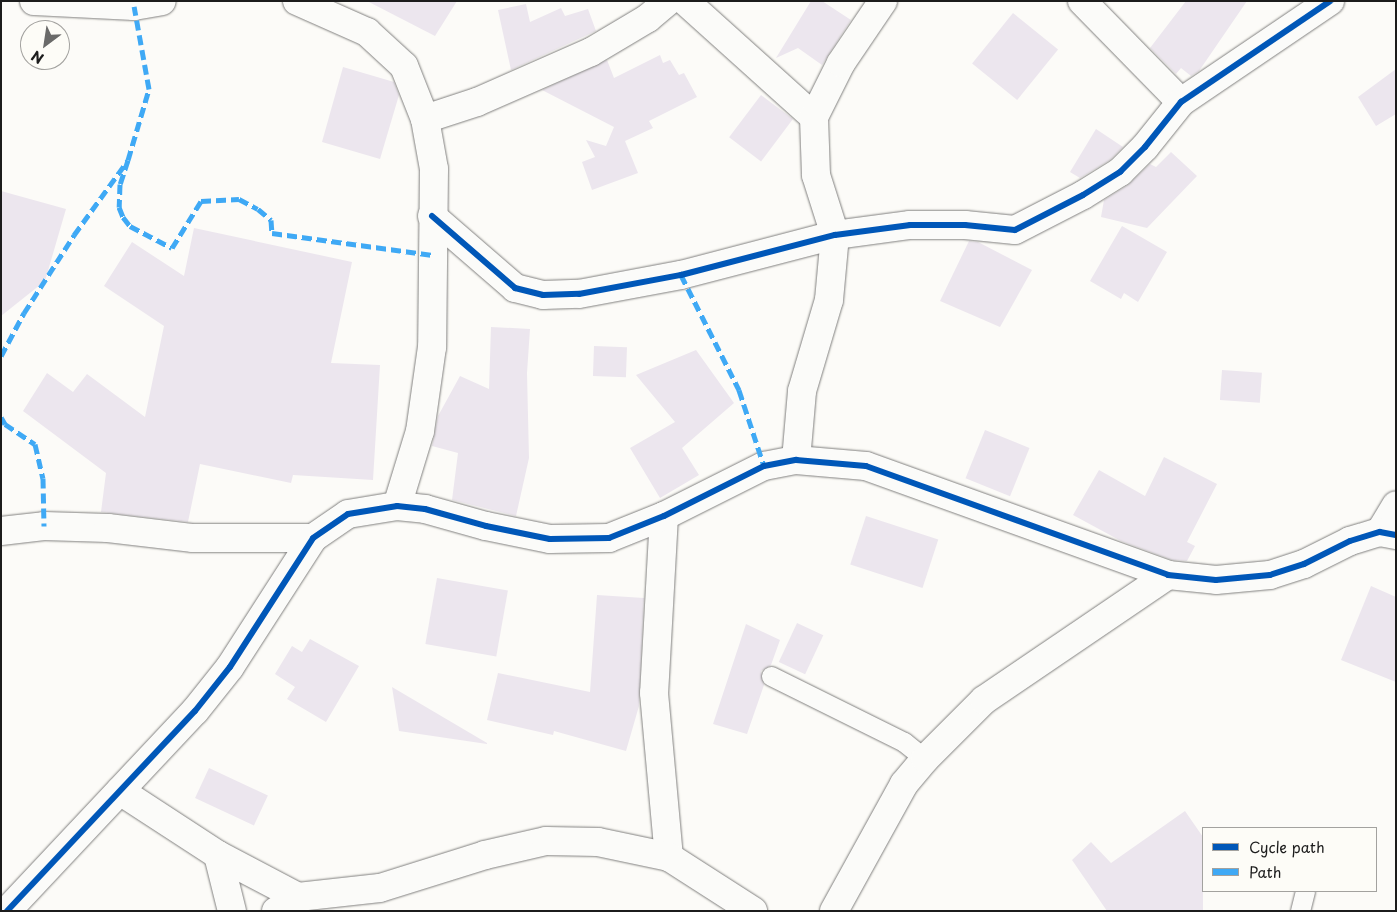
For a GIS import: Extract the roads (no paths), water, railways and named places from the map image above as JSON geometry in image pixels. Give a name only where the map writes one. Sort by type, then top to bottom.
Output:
[{"type":"street","points":[[34,1],[134,6],[162,1]]},
{"type":"street","points":[[297,1],[367,32],[397,59],[404,66],[425,119],[434,168],[432,347],[420,431],[398,506]]},
{"type":"street","points":[[425,119],[477,102],[591,52],[668,1]]},
{"type":"street","points":[[685,1],[814,117]]},
{"type":"street","points":[[796,460],[802,391],[830,300],[834,235],[816,175],[814,117],[841,63],[883,1]]},
{"type":"street","points":[[1082,1],[1181,102]]},
{"type":"street","points":[[432,216],[515,288],[543,295],[579,294],[681,275],[834,235],[910,226],[965,224],[1015,230],[1083,195],[1120,172],[1145,147],[1181,102],[1330,1]]},
{"type":"street","points":[[7,911],[195,710],[230,667],[313,538],[348,514],[398,506],[425,509],[486,526],[550,539],[609,538],[664,516],[764,466],[796,460],[866,466],[1168,575],[1216,580],[1270,575],[1388,534],[1396,505]]},
{"type":"street","points":[[664,516],[654,693],[669,857]]},
{"type":"street","points":[[1,530],[44,526],[108,528],[193,538],[313,538]]},
{"type":"street","points":[[839,909],[904,784],[925,759],[984,700],[1168,575]]},
{"type":"street","points":[[120,791],[287,904],[380,888],[485,855],[546,841],[613,844],[669,857],[753,911]]},
{"type":"street","points":[[218,856],[232,911]]},
{"type":"lane","points":[[771,676],[904,742],[925,759]]},
{"type":"lane","points":[[1300,911],[1305,892]]}]
